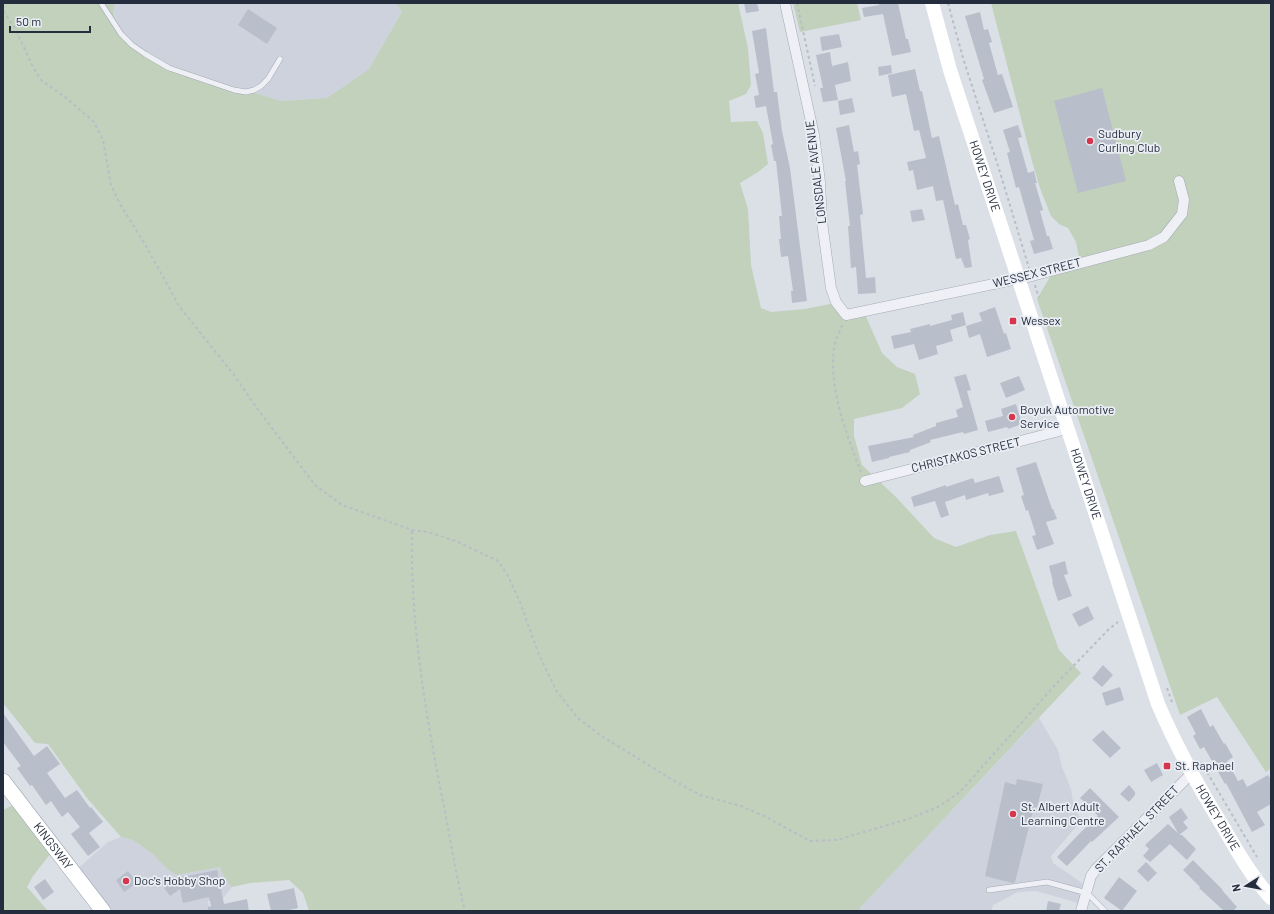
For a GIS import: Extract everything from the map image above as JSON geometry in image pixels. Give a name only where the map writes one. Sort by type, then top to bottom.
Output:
[{"type":"main road","name":"HOWEY DRIVE","points":[[932,3],[950,70],[1158,704],[1191,774],[1251,874],[1271,898]]},
{"type":"main road","name":"KINGSWAY","points":[[3,781],[102,911]]},
{"type":"street","name":"LONSDALE AVENUE","points":[[785,3],[814,135],[820,182],[822,222],[831,288],[836,302],[846,315]]},
{"type":"street","name":"WESSEX STREET","points":[[846,315],[1032,276],[1149,246],[1164,237],[1182,214],[1184,200],[1179,181]]},
{"type":"street","name":"CHRISTAKOS STREET","points":[[865,481],[1067,429]]},
{"type":"street","name":"ST. RAPHAEL STREET","points":[[1081,911],[1091,876],[1096,869],[1191,774]]},
{"type":"lane","points":[[101,3],[121,34],[132,45],[145,54],[169,68],[234,90],[246,92],[261,86],[268,79],[280,59]]},
{"type":"lane","points":[[989,890],[1047,882],[1087,893],[1105,911]]},
{"type":"path","points":[[948,3],[963,58],[1040,300]]},
{"type":"path","points":[[3,11],[15,28],[33,67],[41,80],[65,97],[94,122],[103,140],[110,185],[146,246],[178,306],[234,375],[315,485],[342,505],[412,530],[428,532],[456,541],[498,561],[508,576],[520,602],[539,655],[557,692],[578,718],[600,735],[671,779],[700,795],[741,806],[764,816],[810,841],[837,840],[908,819],[938,807],[960,792],[1055,685],[1109,629],[1118,622]]},
{"type":"path","points":[[846,315],[834,347],[834,384],[848,439],[865,481]]},
{"type":"path","points":[[412,530],[411,569],[416,639],[432,744],[465,911]]},
{"type":"path","points":[[1166,685],[1173,706]]},
{"type":"path","points":[[1198,758],[1258,860]]},
{"type":"shaded area","points":[[115,3],[396,3],[402,12],[369,69],[327,98],[281,101],[246,90],[233,89],[169,67],[132,44],[112,20]]},
{"type":"shaded area","name":"St. Albert Adult Learning Centre","points":[[1039,718],[1058,750],[1062,767],[1071,789],[1074,809],[1082,820],[1051,856],[1053,863],[1088,887],[1082,904],[1036,891],[1018,892],[993,905],[991,911],[858,910]]},
{"type":"shaded area","points":[[121,837],[133,840],[153,854],[167,869],[177,875],[220,867],[225,879],[232,887],[223,898],[208,901],[210,911],[104,911],[74,872],[108,842]]},
{"type":"green space","points":[[3,3],[115,3],[112,20],[132,44],[169,67],[233,89],[246,90],[281,101],[327,98],[369,69],[402,12],[396,3],[738,3],[748,48],[751,85],[746,94],[729,101],[731,122],[757,121],[763,133],[768,164],[740,183],[748,209],[751,265],[761,308],[771,312],[805,309],[835,303],[846,316],[864,312],[882,353],[897,367],[915,374],[920,394],[902,408],[854,419],[854,436],[862,465],[896,497],[934,538],[956,547],[990,535],[1016,531],[1059,650],[1081,673],[859,909],[862,911],[309,911],[303,893],[289,880],[250,883],[232,887],[225,879],[220,867],[177,875],[167,869],[153,854],[133,840],[121,837],[87,798],[48,744],[35,743],[3,703]]},
{"type":"green space","points":[[793,3],[857,3],[861,20],[800,32]]},
{"type":"green space","points":[[991,3],[1271,3],[1271,768],[1266,772],[1217,697],[1180,715],[1037,299],[1054,270],[1080,263],[1076,242],[1068,228],[1059,224],[1051,216],[1040,188]]},
{"type":"green space","points":[[19,802],[55,848],[33,876],[27,887],[48,911],[3,911],[3,810]]},
{"type":"building","points":[[744,3],[757,3],[759,11],[746,13]]},
{"type":"building","points":[[879,3],[898,3],[906,39],[908,39],[911,52],[892,56],[883,14],[864,17],[862,8],[879,5]]},
{"type":"building","points":[[248,9],[277,28],[267,44],[238,25]]},
{"type":"building","points":[[980,12],[984,30],[988,29],[992,42],[989,43],[998,75],[1002,74],[1013,107],[994,113],[982,80],[984,79],[965,16]]},
{"type":"building","points":[[766,28],[774,92],[777,92],[782,131],[790,168],[807,301],[792,303],[791,291],[793,291],[788,256],[781,257],[779,216],[782,216],[776,161],[774,161],[771,145],[773,144],[766,106],[756,108],[754,96],[759,95],[755,74],[759,73],[752,31]]},
{"type":"building","points":[[839,34],[842,47],[822,51],[820,37]]},
{"type":"building","points":[[830,52],[832,66],[848,62],[851,81],[835,85],[838,100],[823,102],[820,88],[823,88],[816,55]]},
{"type":"building","points":[[891,65],[892,73],[879,76],[878,67]]},
{"type":"building","points":[[915,69],[920,91],[922,91],[932,138],[939,136],[955,205],[958,204],[963,225],[966,225],[970,239],[968,240],[972,267],[965,268],[961,258],[956,259],[943,200],[936,201],[933,186],[917,190],[913,170],[909,171],[907,162],[926,158],[919,130],[914,131],[906,94],[892,97],[888,75]]},
{"type":"building","name":"Sudbury Curling Club","points":[[1102,88],[1126,181],[1078,193],[1054,101]]},
{"type":"building","points":[[852,98],[855,112],[840,115],[838,101]]},
{"type":"building","points":[[849,125],[854,152],[858,151],[860,164],[857,165],[863,214],[860,215],[866,278],[875,277],[876,293],[858,294],[856,267],[851,268],[848,226],[850,226],[846,181],[836,128]]},
{"type":"building","points":[[1018,125],[1022,137],[1018,138],[1028,173],[1034,171],[1037,183],[1035,183],[1043,210],[1040,211],[1047,236],[1049,236],[1053,249],[1034,254],[1030,241],[1034,240],[1019,187],[1016,188],[1007,153],[1010,152],[1003,130]]},
{"type":"building","points":[[922,209],[925,220],[912,222],[910,211]]},
{"type":"building","points":[[995,307],[1004,334],[1006,333],[1011,349],[987,357],[980,334],[969,338],[966,326],[982,321],[979,313]]},
{"type":"building","points":[[963,312],[966,325],[950,330],[953,341],[936,346],[938,354],[919,360],[914,344],[894,349],[891,336],[911,332],[910,329],[930,324],[930,326],[952,320],[951,315]]},
{"type":"building","points":[[966,374],[971,390],[967,391],[978,430],[930,440],[931,442],[910,450],[910,452],[872,462],[868,446],[914,437],[913,435],[936,426],[936,423],[958,417],[956,410],[963,407],[954,377]]},
{"type":"building","points":[[1019,376],[1025,390],[1006,398],[1000,383]]},
{"type":"building","points":[[1016,404],[1022,424],[1008,429],[1007,427],[988,432],[985,421],[1003,416],[1001,409]]},
{"type":"building","points":[[1036,462],[1052,509],[1057,519],[1046,522],[1054,544],[1037,550],[1032,536],[1036,535],[1028,510],[1026,511],[1021,496],[1024,495],[1016,468]]},
{"type":"building","points":[[999,476],[1004,492],[989,496],[988,493],[966,500],[965,495],[945,502],[949,515],[941,518],[935,501],[914,507],[911,497],[946,485],[946,487],[973,478],[975,483]]},
{"type":"building","points":[[1065,561],[1068,574],[1064,575],[1072,596],[1058,601],[1049,566]]},
{"type":"building","points":[[1088,606],[1094,619],[1079,627],[1072,614]]},
{"type":"building","points":[[1103,665],[1113,675],[1102,687],[1092,678]]},
{"type":"building","points":[[1120,687],[1124,700],[1106,706],[1102,693]]},
{"type":"building","points":[[1201,709],[1210,727],[1213,725],[1233,757],[1227,761],[1238,781],[1243,779],[1247,787],[1268,775],[1271,780],[1271,804],[1257,812],[1265,825],[1252,832],[1226,783],[1225,784],[1204,747],[1200,749],[1193,736],[1196,734],[1187,717]]},
{"type":"building","points":[[3,713],[34,756],[47,746],[60,764],[47,773],[65,798],[77,790],[90,808],[91,807],[103,822],[89,833],[100,847],[88,856],[71,834],[80,827],[68,812],[62,817],[51,801],[46,805],[32,785],[30,786],[17,768],[21,766],[3,742]]},
{"type":"building","points":[[1103,730],[1121,748],[1110,758],[1092,740]]},
{"type":"building","points":[[1157,763],[1163,775],[1151,782],[1144,770]]},
{"type":"building","points":[[1017,779],[1043,784],[1037,807],[1034,807],[1015,882],[1013,883],[985,876],[1005,782],[1016,785]]},
{"type":"building","points":[[1129,785],[1135,792],[1135,795],[1129,802],[1120,794]]},
{"type":"building","points":[[1090,788],[1119,817],[1092,842],[1091,841],[1067,866],[1057,857],[1098,816],[1080,798]]},
{"type":"building","points":[[1181,808],[1188,818],[1183,822],[1188,828],[1179,835],[1182,835],[1196,849],[1187,860],[1170,844],[1150,862],[1143,856],[1149,849],[1145,845],[1168,824],[1178,833],[1169,817]]},
{"type":"building","points":[[1193,860],[1222,889],[1237,907],[1233,911],[1224,911],[1199,888],[1200,887],[1183,870]]},
{"type":"building","points":[[1146,862],[1157,873],[1148,882],[1137,871]]},
{"type":"building","points":[[217,870],[224,904],[247,899],[249,911],[208,911],[208,907],[211,906],[209,897],[183,903],[180,889],[170,896],[164,888],[177,878]]},
{"type":"building","name":"Doc's Hobby Shop","points":[[128,871],[137,883],[124,892],[116,880]]},
{"type":"building","points":[[1119,877],[1137,891],[1122,911],[1104,898]]},
{"type":"building","points":[[45,879],[54,892],[43,900],[34,887]]},
{"type":"building","points":[[294,888],[298,908],[285,911],[271,911],[267,894]]},
{"type":"building","points":[[1048,901],[1061,904],[1059,911],[1046,911]]},
{"type":"place","name":"Sudbury Curling Club","points":[[1090,141]]},
{"type":"place","name":"Wessex","points":[[1013,321]]},
{"type":"place","name":"Boyuk Automotive Service","points":[[1012,417]]},
{"type":"place","name":"St. Raphael","points":[[1167,766]]},
{"type":"place","name":"St. Albert Adult Learning Centre","points":[[1013,814]]},
{"type":"place","name":"Doc's Hobby Shop","points":[[126,881]]}]
